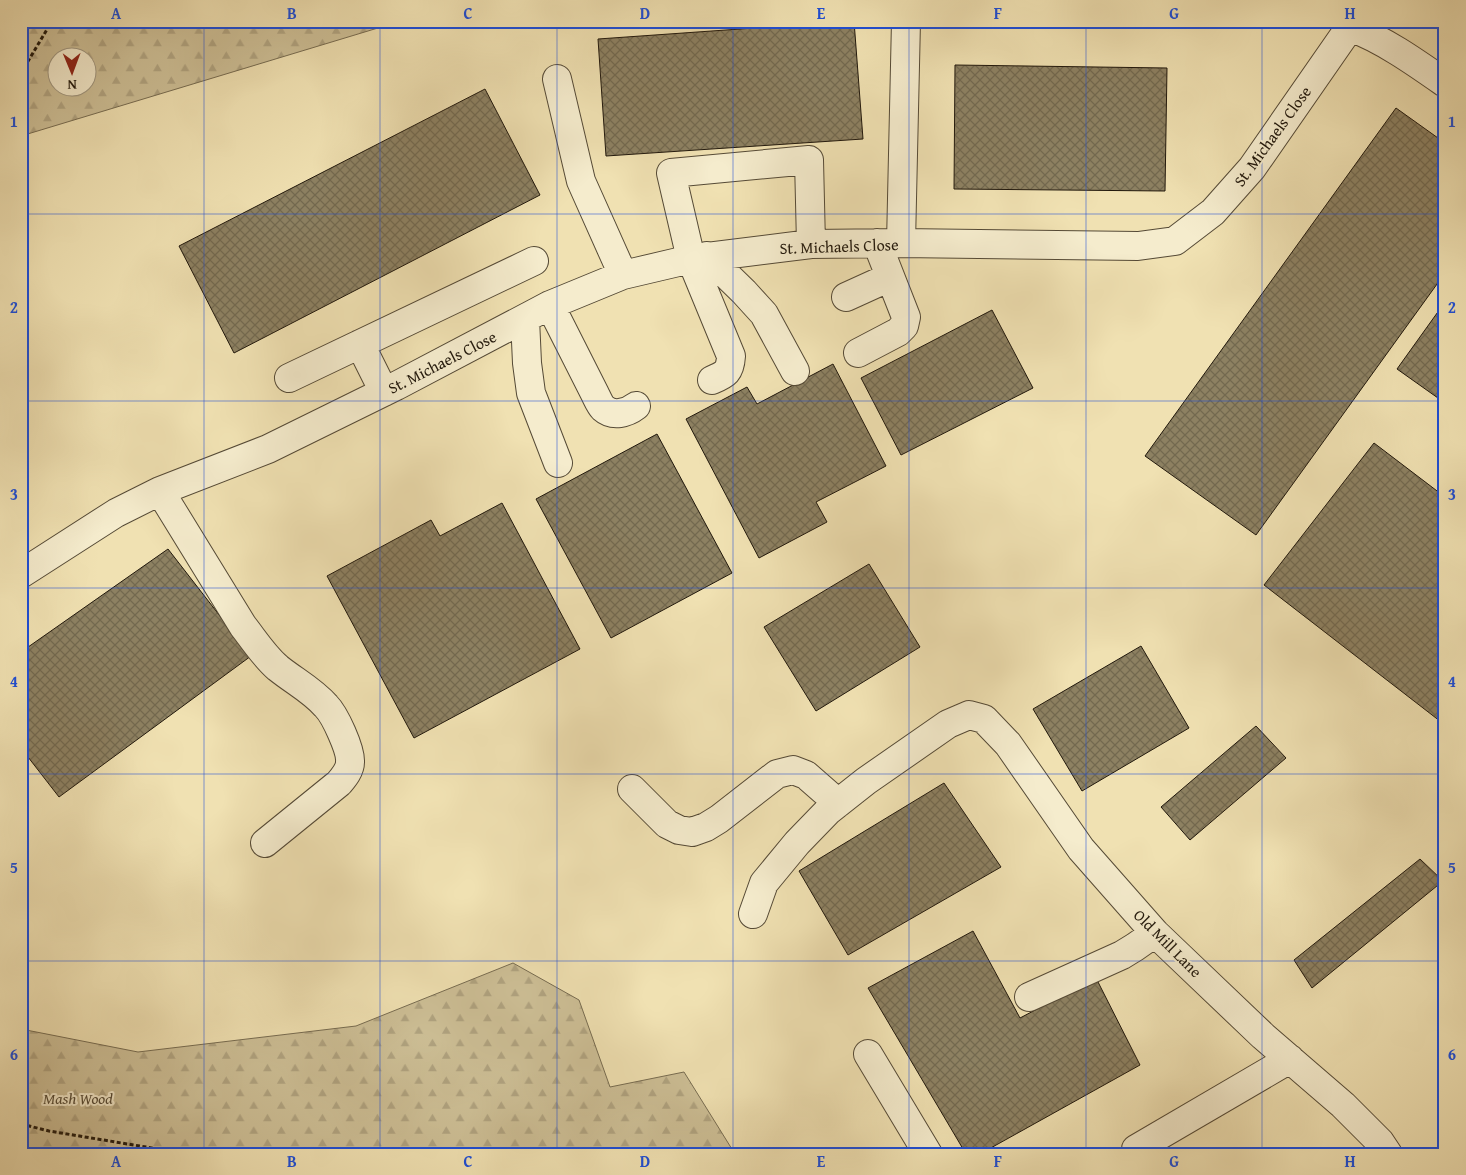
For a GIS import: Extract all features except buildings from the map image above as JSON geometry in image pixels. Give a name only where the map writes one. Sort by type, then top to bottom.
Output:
[{"type":"street","points":[[858,353],[898,332],[904,326],[906,317],[890,277],[889,243],[906,21]]},
{"type":"street","name":"St. Michaels Close","points":[[21,574],[116,513],[160,491],[268,449],[384,392],[550,305],[623,275],[699,258],[811,244],[1138,246],[1175,241],[1213,212],[1252,168],[1341,24],[1367,34],[1445,83]]},
{"type":"street","points":[[557,79],[582,181],[623,275]]},
{"type":"street","points":[[712,380],[723,375],[728,370],[731,356],[671,174],[809,160],[811,244]]},
{"type":"street","points":[[699,258],[744,292],[764,314],[795,371]]},
{"type":"street","points":[[289,378],[534,261]]},
{"type":"street","points":[[846,297],[890,277]]},
{"type":"street","points":[[550,305],[603,408],[610,412],[618,413],[630,410],[636,406]]},
{"type":"street","points":[[525,319],[527,363],[531,393],[558,463]]},
{"type":"street","points":[[360,344],[384,392]]},
{"type":"street","points":[[160,491],[257,645],[277,667],[308,689],[328,707],[349,751],[350,763],[347,773],[339,782],[265,843]]},
{"type":"street","name":"Old Mill Lane","points":[[838,803],[866,781],[948,724],[970,715],[984,719],[1008,744],[1081,849],[1155,932],[1263,1036],[1343,1105],[1380,1142],[1388,1154]]},
{"type":"street","points":[[632,789],[667,824],[679,830],[692,832],[706,827],[719,819],[777,774],[793,770],[806,775],[838,803],[796,843],[764,884],[753,914]]},
{"type":"street","points":[[1029,998],[1122,955],[1155,932]]},
{"type":"street","points":[[868,1054],[928,1154]]},
{"type":"street","points":[[1133,1152],[1290,1059]]},
{"type":"path","points":[[26,21],[24,30],[46,21]]},
{"type":"path","points":[[21,72],[52,21]]},
{"type":"path","points":[[21,1124],[49,1131],[188,1154]]},
{"type":"green space","points":[[21,21],[401,21],[21,136]]},
{"type":"green space","name":"Mash Wood","points":[[513,963],[579,1000],[610,1087],[684,1072],[735,1154],[21,1154],[21,1029],[138,1052],[356,1026]]}]
